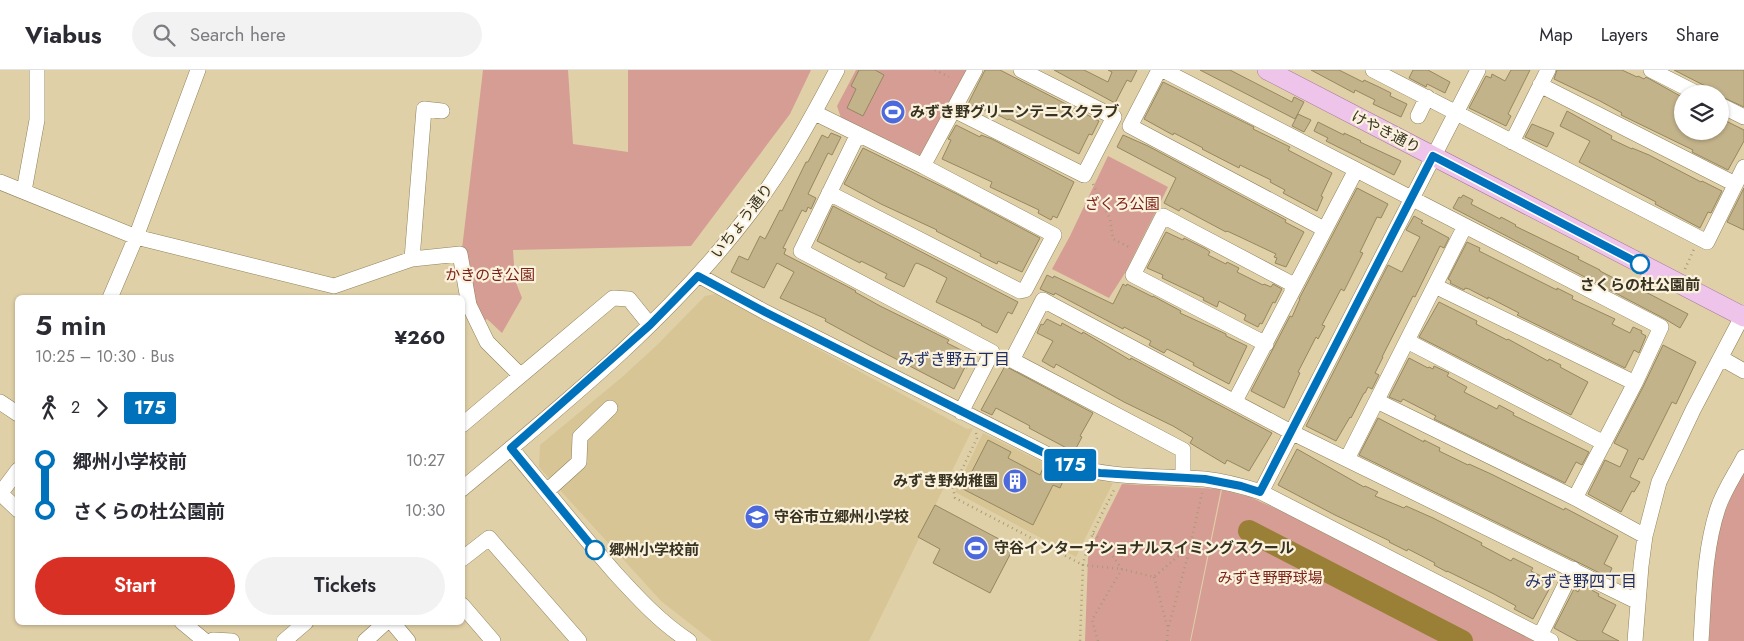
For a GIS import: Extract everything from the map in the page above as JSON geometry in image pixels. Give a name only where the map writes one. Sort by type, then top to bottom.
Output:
[{"type":"main road","name":"けやき通り","points":[[1267,70],[1743,316]]},
{"type":"street","points":[[24,191],[37,120],[37,70]]},
{"type":"street","points":[[111,295],[136,237],[198,70]]},
{"type":"street","name":"いちょう通り","points":[[465,486],[650,325],[698,276],[747,217],[783,166],[815,113],[837,70]]},
{"type":"street","points":[[923,166],[975,70]]},
{"type":"street","points":[[954,110],[1084,175],[1114,117],[1021,70]]},
{"type":"street","points":[[1324,229],[1130,126],[1161,70],[1661,326],[1635,383],[1575,498]]},
{"type":"street","points":[[1373,70],[1402,77],[1426,97],[1707,242],[1744,167]]},
{"type":"street","points":[[1260,492],[1478,70]]},
{"type":"street","points":[[1512,142],[1548,70]]},
{"type":"street","points":[[1651,70],[1680,85]]},
{"type":"street","points":[[1540,85],[1735,184]]},
{"type":"street","points":[[1418,116],[1426,97]]},
{"type":"street","points":[[412,259],[424,109],[442,111]]},
{"type":"street","points":[[1729,110],[1744,117]]},
{"type":"street","points":[[815,113],[923,166],[1054,235],[1026,290],[1020,292],[829,193]]},
{"type":"street","points":[[858,134],[801,251],[992,352],[961,412]]},
{"type":"street","points":[[1235,401],[1266,344],[1294,285],[1356,170]]},
{"type":"street","points":[[0,182],[136,237],[334,286],[412,259],[460,254],[469,304],[487,342],[520,375]]},
{"type":"street","points":[[1266,344],[1133,276],[1163,216],[1294,285]]},
{"type":"street","points":[[1347,459],[1466,226]]},
{"type":"street","points":[[698,276],[765,312],[1062,462],[1082,470],[1122,475],[1205,479],[1260,492],[1546,638],[1574,569]]},
{"type":"street","points":[[1435,286],[1635,383]]},
{"type":"street","points":[[465,422],[613,298],[629,299],[650,325]]},
{"type":"street","points":[[1183,478],[1183,450],[1012,360],[1043,300],[1292,432],[1638,602]]},
{"type":"street","points":[[1635,641],[1645,536],[1659,482],[1720,358],[1743,316]]},
{"type":"street","points":[[1406,341],[1604,443]]},
{"type":"street","points":[[1720,358],[1744,371]]},
{"type":"street","points":[[1377,401],[1575,498],[1645,536]]},
{"type":"street","points":[[0,402],[15,412]]},
{"type":"street","points":[[547,491],[579,462],[580,437],[610,408]]},
{"type":"street","points":[[511,448],[600,556],[630,589],[659,618],[689,641]]},
{"type":"street","points":[[1701,641],[1705,571],[1710,536],[1719,506],[1744,457]]},
{"type":"street","points":[[15,474],[0,494],[15,507]]},
{"type":"street","points":[[465,557],[489,538],[579,641]]},
{"type":"street","points":[[465,607],[494,641]]},
{"type":"street","points":[[186,625],[205,641]]},
{"type":"street","points":[[284,641],[303,625]]},
{"type":"street","points":[[364,641],[383,625]]},
{"type":"street","points":[[395,625],[408,641]]},
{"type":"street","points":[[212,641],[232,641]]},
{"type":"path","points":[[935,70],[949,77]]},
{"type":"path","points":[[1084,175],[1091,181],[1110,219],[1113,239],[1144,254]]},
{"type":"path","points":[[1683,271],[1699,238]]},
{"type":"path","points":[[974,429],[977,438],[953,488],[955,498],[1083,565],[1122,569],[1154,577]]},
{"type":"path","points":[[1080,641],[1085,554],[1122,475]]},
{"type":"path","points":[[1167,641],[1168,630],[1205,479]]},
{"type":"path","points":[[1093,534],[1101,540],[1122,569]]},
{"type":"path","points":[[1154,577],[1190,546]]},
{"type":"path","points":[[1098,641],[1092,620],[1122,569]]},
{"type":"path","points":[[1154,577],[1168,630]]},
{"type":"shaded area","name":"守谷市立郷州小学校","points":[[715,294],[967,429],[973,428],[869,641],[712,641],[661,601],[539,467],[540,445],[621,378],[657,345],[705,296]]},
{"type":"shaded area","points":[[983,433],[1046,464],[1079,477],[1113,483],[1076,557],[955,492]]},
{"type":"green space","name":"かきのき公園","points":[[483,70],[568,70],[573,144],[628,152],[628,70],[811,70],[790,114],[691,246],[513,250],[515,280],[522,298],[502,333],[487,319],[480,324],[462,249]]},
{"type":"green space","name":"みずき野グリーンテニスクラブ","points":[[856,70],[968,70],[924,157],[841,118],[837,106]]},
{"type":"green space","name":"ざくろ公園","points":[[1108,156],[1168,187],[1125,273],[1109,298],[1052,269]]},
{"type":"green space","points":[[1744,470],[1744,641],[1709,641],[1712,576],[1717,538],[1725,512]]},
{"type":"green space","points":[[1122,484],[1221,489],[1190,641],[1085,641],[1088,558],[1091,546]]},
{"type":"green space","name":"みずき野野球場","points":[[1222,490],[1250,497],[1281,511],[1534,641],[1191,641]]},
{"type":"building","points":[[859,70],[875,70],[884,75],[863,116],[847,108],[856,89],[851,86]]},
{"type":"building","points":[[985,70],[1000,70],[1099,121],[1092,135],[1089,134],[1079,154],[1009,119],[968,104]]},
{"type":"building","points":[[1054,70],[1084,70],[1108,82],[1112,72],[1108,70],[1137,70],[1131,82],[1127,80],[1115,103]]},
{"type":"building","points":[[1200,70],[1230,70],[1292,102],[1294,97],[1304,102],[1295,119]]},
{"type":"building","points":[[1311,70],[1339,70],[1391,93],[1390,96],[1407,104],[1401,117],[1373,104],[1375,100],[1355,90],[1354,93]]},
{"type":"building","points":[[1413,70],[1428,70],[1450,82],[1445,93],[1427,84],[1426,87],[1409,78]]},
{"type":"building","points":[[1511,70],[1530,70],[1508,114],[1511,116],[1506,126],[1469,108],[1486,76],[1491,78],[1492,74],[1505,81]]},
{"type":"building","points":[[1557,70],[1622,70],[1637,77],[1644,79],[1646,77],[1674,93],[1674,140],[1729,140],[1729,122],[1744,130],[1744,141],[1728,170],[1692,152],[1693,150],[1621,115],[1622,113],[1600,101],[1554,79]]},
{"type":"building","points":[[1674,70],[1744,70],[1744,107],[1729,100],[1729,85],[1703,85]]},
{"type":"building","points":[[1163,82],[1254,127],[1253,129],[1290,147],[1288,150],[1332,173],[1321,196],[1323,197],[1317,211],[1283,193],[1285,190],[1270,182],[1271,180],[1240,165],[1239,168],[1144,119]]},
{"type":"building","points":[[1567,111],[1612,136],[1611,139],[1649,155],[1722,191],[1711,213],[1708,212],[1700,228],[1655,204],[1656,202],[1579,162],[1590,141],[1560,126]]},
{"type":"building","points":[[1298,114],[1311,120],[1304,132],[1292,126]]},
{"type":"building","points":[[1318,122],[1401,161],[1394,175],[1326,141],[1328,138],[1314,131]]},
{"type":"building","points":[[1532,124],[1554,133],[1547,147],[1525,137]]},
{"type":"building","points":[[956,125],[980,137],[981,135],[992,139],[1074,182],[1057,218],[1053,216],[1051,220],[1038,213],[1039,210],[990,187],[992,182],[942,159],[951,140],[948,139]]},
{"type":"building","points":[[831,133],[841,137],[832,155],[828,153],[808,194],[816,198],[811,209],[808,207],[806,212],[802,210],[783,248],[786,249],[784,254],[856,291],[880,306],[949,340],[947,343],[973,356],[954,389],[825,321],[826,319],[780,298],[794,272],[777,263],[764,288],[731,272],[739,256],[748,260],[760,236],[765,239],[822,135],[828,138]]},
{"type":"building","points":[[1123,135],[1148,146],[1286,220],[1285,222],[1304,232],[1286,267],[1275,263],[1277,258],[1274,257],[1276,254],[1226,232],[1181,208],[1179,211],[1164,203],[1176,178],[1117,147]]},
{"type":"building","points":[[863,148],[957,194],[1040,238],[1022,272],[998,261],[997,264],[980,256],[981,254],[937,230],[881,204],[844,184]]},
{"type":"building","points":[[1357,188],[1388,204],[1381,218],[1377,217],[1360,252],[1363,253],[1344,291],[1341,289],[1322,325],[1325,326],[1318,339],[1316,337],[1298,372],[1300,373],[1284,408],[1251,391],[1290,316],[1292,317],[1299,299]]},
{"type":"building","points":[[1744,188],[1744,230],[1727,222]]},
{"type":"building","points":[[1463,195],[1473,200],[1471,204],[1500,219],[1501,217],[1515,226],[1579,257],[1578,259],[1600,271],[1688,314],[1680,328],[1453,208],[1459,197],[1461,198]]},
{"type":"building","points":[[833,206],[1018,302],[1012,314],[1008,312],[997,333],[936,302],[947,278],[928,268],[917,263],[915,264],[904,287],[885,278],[887,274],[861,261],[860,263],[817,241]]},
{"type":"building","points":[[1414,216],[1423,221],[1421,223],[1449,238],[1444,248],[1440,246],[1415,297],[1413,296],[1382,357],[1375,373],[1379,375],[1372,389],[1368,387],[1336,441],[1306,426],[1388,265],[1402,272],[1420,237],[1406,230]]},
{"type":"building","points":[[1166,232],[1183,240],[1184,238],[1206,249],[1210,252],[1208,255],[1239,268],[1237,272],[1263,285],[1271,287],[1273,284],[1282,289],[1262,324],[1260,323],[1258,327],[1244,320],[1246,315],[1219,301],[1217,307],[1203,300],[1204,298],[1162,278],[1163,275],[1147,268]]},
{"type":"building","points":[[1467,242],[1480,248],[1479,251],[1573,296],[1572,299],[1615,319],[1612,324],[1630,333],[1633,327],[1642,331],[1641,333],[1646,336],[1639,353],[1634,350],[1625,368],[1517,315],[1519,313],[1488,297],[1488,299],[1469,289],[1465,288],[1464,290],[1450,283],[1451,281],[1448,279]]},
{"type":"building","points":[[1047,275],[1053,278],[1054,276],[1113,304],[1123,284],[1126,286],[1127,284],[1247,346],[1229,384],[1167,349],[1164,353],[1149,345],[1151,341],[1124,327],[1123,329],[1055,293],[1054,295],[1040,289]]},
{"type":"building","points":[[1439,302],[1477,321],[1476,324],[1548,361],[1549,359],[1561,365],[1560,367],[1588,382],[1571,415],[1419,337]]},
{"type":"building","points":[[1047,319],[1061,326],[1062,323],[1082,334],[1083,332],[1130,360],[1131,358],[1272,433],[1249,471],[1227,460],[1225,464],[1190,443],[1193,438],[1173,426],[1124,402],[1056,364],[1054,368],[1042,361],[1053,341],[1037,333],[1041,324],[1043,325]]},
{"type":"building","points":[[1663,345],[1696,362],[1676,404],[1672,402],[1643,460],[1639,458],[1630,477],[1640,482],[1634,492],[1632,491],[1621,512],[1588,494],[1605,460],[1620,467],[1628,450],[1614,443]]},
{"type":"building","points":[[1409,358],[1428,368],[1433,369],[1434,366],[1449,373],[1447,376],[1467,387],[1464,392],[1497,409],[1499,405],[1514,413],[1513,415],[1589,452],[1582,465],[1576,462],[1565,483],[1434,419],[1436,416],[1403,399],[1401,402],[1389,397]]},
{"type":"building","points":[[1005,366],[1093,413],[1080,436],[1082,437],[1074,452],[996,408],[992,415],[981,410]]},
{"type":"building","points":[[1378,418],[1424,442],[1424,440],[1440,448],[1439,451],[1564,510],[1565,508],[1618,536],[1604,564],[1612,568],[1608,577],[1359,455]]},
{"type":"building","name":"みずき野幼稚園","points":[[988,440],[1011,452],[1008,458],[1040,475],[1043,468],[1064,479],[1060,488],[1053,485],[1033,525],[963,489]]},
{"type":"building","points":[[1297,449],[1364,487],[1378,492],[1375,496],[1404,508],[1406,506],[1433,518],[1482,543],[1481,545],[1511,561],[1513,558],[1533,568],[1531,571],[1553,582],[1533,619],[1514,609],[1516,606],[1494,594],[1447,572],[1434,565],[1435,563],[1408,549],[1407,551],[1278,485]]},
{"type":"building","name":"守谷インターナショナルスイミングスクール","points":[[935,505],[1014,547],[990,593],[933,563],[940,549],[918,537]]},
{"type":"building","points":[[1582,585],[1616,605],[1602,632],[1619,641],[1578,641],[1554,628],[1574,589],[1578,592]]},
{"type":"waterway","points":[[1249,531],[1462,641]]},
{"type":"bus line","name":"175","points":[[595,550],[511,448],[650,325],[698,276],[1042,453],[1082,470],[1122,475],[1205,479],[1260,492],[1433,156],[1640,264]]},
{"type":"place","name":"みずき野グリーンテニスクラブ","points":[[893,112]]},
{"type":"place","name":"さくらの杜公園前","points":[[1640,264]]},
{"type":"place","name":"みずき野幼稚園","points":[[1015,481]]},
{"type":"place","name":"守谷市立郷州小学校","points":[[757,517]]},
{"type":"place","name":"守谷インターナショナルスイミングスクール","points":[[976,548]]},
{"type":"place","name":"郷州小学校前","points":[[595,550]]},
{"type":"district","name":"みずき野五丁目","points":[[954,359]]},
{"type":"district","name":"みずき野四丁目","points":[[1581,581]]}]
